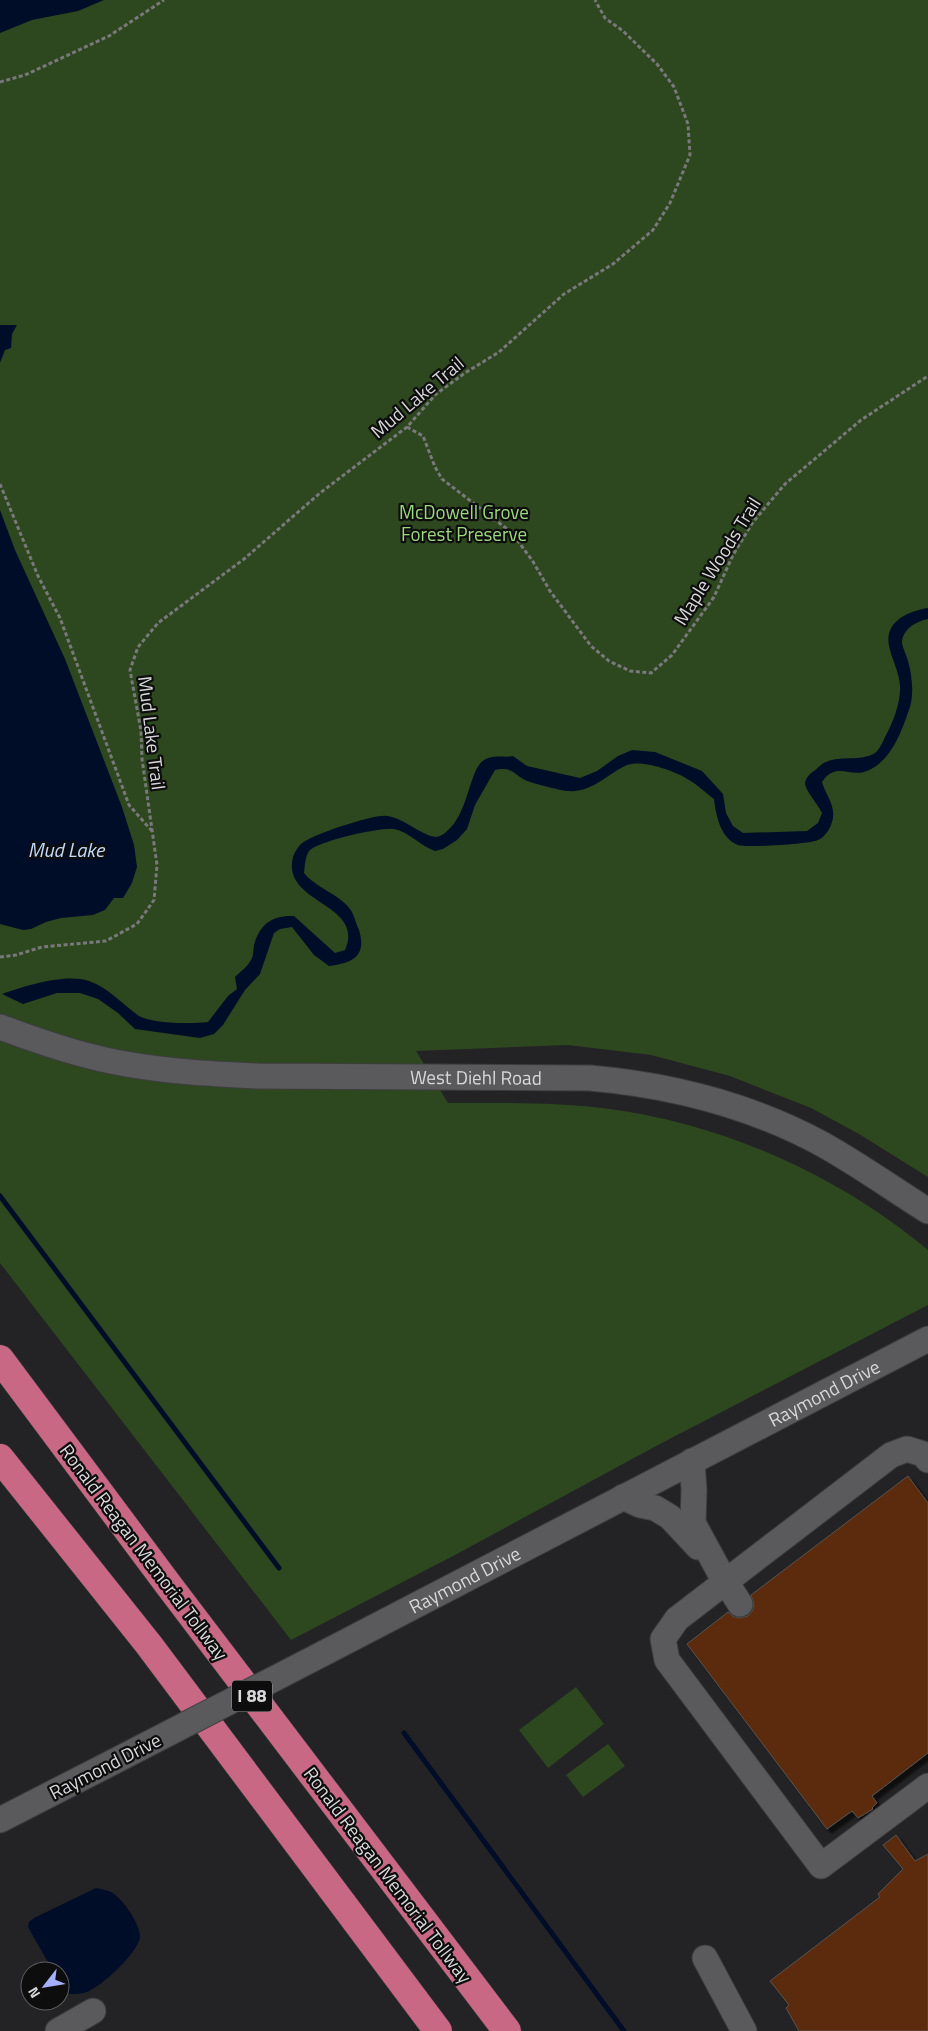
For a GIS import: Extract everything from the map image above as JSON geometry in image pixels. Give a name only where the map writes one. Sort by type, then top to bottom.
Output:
[{"type":"highway","name":"Ronald Reagan Memorial Tollway","points":[[0,1359],[179,1599],[507,2031]]},
{"type":"highway","name":"I 88","points":[[0,1458],[149,1645],[438,2031]]},
{"type":"street","name":"West Diehl Road","points":[[0,1027],[48,1044],[131,1065],[205,1073],[257,1076],[590,1078],[626,1081],[674,1090],[750,1112],[789,1128],[821,1144],[928,1211]]},
{"type":"street","name":"Raymond Drive","points":[[0,1820],[328,1652],[928,1339]]},
{"type":"street","points":[[928,1460],[923,1454],[907,1449],[891,1456],[722,1576],[677,1619],[663,1639],[667,1660],[821,1866],[928,1786]]},
{"type":"street","points":[[692,1461],[694,1490],[692,1523],[740,1604]]},
{"type":"street","points":[[623,1497],[640,1505],[655,1508],[670,1517],[686,1532],[722,1576]]},
{"type":"street","points":[[705,1958],[744,2031]]},
{"type":"street","points":[[58,2031],[93,2011]]},
{"type":"path","points":[[0,82],[25,75],[109,36],[164,0]]},
{"type":"path","name":"Mud Lake Trail","points":[[0,957],[16,955],[42,947],[106,941],[137,924],[154,900],[157,865],[142,759],[141,731],[130,670],[138,647],[158,623],[244,559],[320,493],[406,427],[436,394],[499,352],[564,294],[613,264],[653,230],[670,203],[690,155],[688,124],[674,87],[657,64],[624,32],[605,18],[596,0]]},
{"type":"path","name":"Maple Woods Trail","points":[[406,427],[423,436],[435,467],[442,479],[511,532],[532,560],[550,591],[591,646],[609,661],[630,671],[651,673],[672,655],[714,597],[733,555],[748,530],[785,484],[861,420],[928,376]]},
{"type":"path","name":"Mud Lake Trail","points":[[0,484],[38,576],[60,618],[129,805],[153,831]]},
{"type":"green space","name":"McDowell Grove Forest Preserve","points":[[0,0],[928,0],[928,1177],[859,1134],[811,1108],[730,1076],[651,1055],[568,1045],[416,1051],[448,1103],[529,1103],[610,1109],[696,1127],[779,1157],[857,1199],[893,1223],[928,1250],[928,1305],[658,1445],[453,1556],[291,1640],[0,1263]]},
{"type":"green space","points":[[576,1687],[604,1724],[548,1768],[519,1730]]},
{"type":"green space","points":[[608,1744],[625,1766],[583,1797],[566,1775]]},
{"type":"water","points":[[0,0],[104,0],[78,11],[32,20],[0,33]]},
{"type":"water","points":[[0,325],[17,325],[12,334],[11,348],[5,350],[0,363]]},
{"type":"water","name":"Mud Lake","points":[[0,510],[15,550],[65,659],[122,807],[134,845],[137,867],[132,883],[123,898],[114,898],[105,910],[93,915],[61,918],[23,930],[0,924]]},
{"type":"water","points":[[928,608],[928,619],[911,626],[903,638],[902,643],[911,672],[912,690],[910,707],[895,744],[883,760],[867,771],[861,773],[833,772],[822,782],[832,806],[833,817],[829,830],[818,840],[778,845],[738,845],[732,842],[723,832],[714,799],[696,784],[683,777],[650,765],[627,765],[592,786],[577,791],[547,787],[531,782],[510,770],[495,770],[475,805],[467,829],[457,840],[443,849],[435,851],[405,833],[394,829],[387,829],[336,839],[309,851],[304,873],[315,883],[340,899],[350,909],[361,939],[359,952],[356,957],[345,963],[329,966],[314,955],[292,927],[280,929],[274,933],[260,974],[245,990],[223,1025],[214,1034],[200,1038],[135,1029],[118,1013],[98,999],[80,993],[57,993],[23,1004],[2,994],[45,981],[79,979],[89,981],[103,988],[145,1019],[173,1023],[208,1022],[228,996],[237,989],[235,977],[250,962],[254,945],[263,926],[273,919],[294,916],[335,953],[345,950],[348,934],[344,922],[335,912],[299,885],[293,873],[293,857],[301,844],[329,831],[380,816],[393,817],[425,834],[436,837],[440,836],[454,824],[460,814],[479,765],[491,757],[513,756],[527,766],[580,778],[597,771],[618,756],[632,750],[655,752],[702,771],[723,794],[726,813],[733,826],[743,833],[807,831],[818,823],[822,813],[807,790],[806,779],[824,763],[838,759],[869,756],[879,748],[894,719],[900,692],[898,675],[889,646],[888,637],[890,630],[894,624],[906,615]]},
{"type":"water","points":[[96,1888],[111,1892],[120,1900],[134,1918],[140,1937],[138,1944],[126,1960],[94,1989],[80,1994],[70,1994],[70,1961],[47,1961],[28,1927],[29,1922]]},
{"type":"building","points":[[908,1476],[928,1503],[928,1753],[872,1796],[877,1803],[873,1809],[858,1818],[852,1811],[827,1829],[687,1644],[728,1612],[734,1617],[748,1616],[753,1610],[754,1604],[751,1595]]},
{"type":"building","points":[[896,1835],[915,1861],[928,1854],[928,2031],[799,2031],[786,2008],[789,2005],[770,1981],[880,1897],[878,1894],[903,1869],[883,1845]]},
{"type":"waterway","points":[[0,1196],[279,1568]]},
{"type":"waterway","points":[[404,1733],[624,2031]]}]
